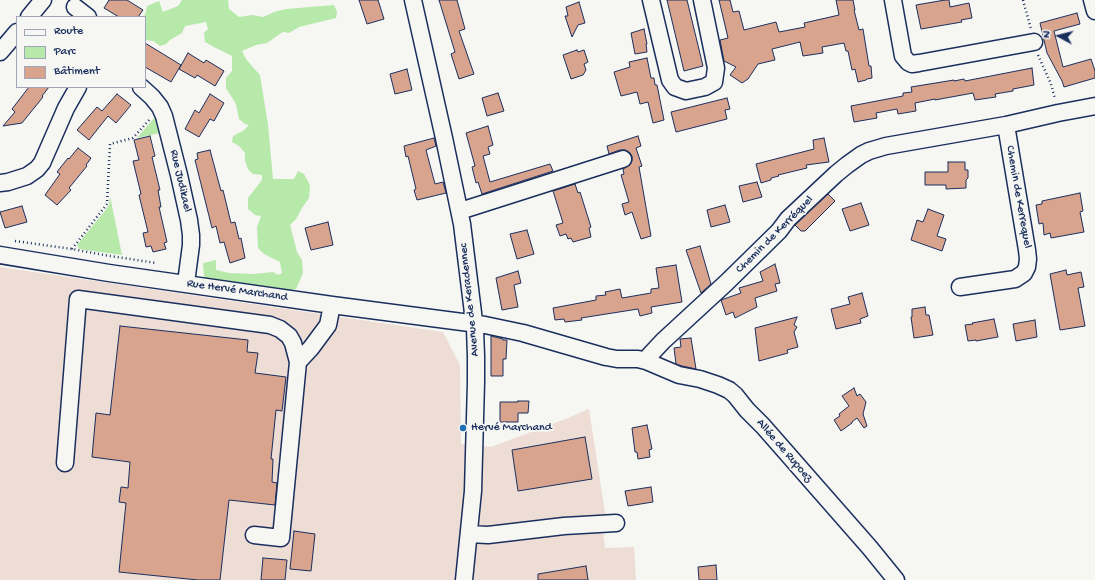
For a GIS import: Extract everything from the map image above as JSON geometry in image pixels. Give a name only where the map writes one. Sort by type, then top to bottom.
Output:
[{"type":"street","points":[[30,16],[43,0]]},
{"type":"street","name":"Avenue de Keradennec","points":[[413,0],[460,211],[474,324],[476,382],[473,491],[464,580]]},
{"type":"street","points":[[651,0],[670,80],[675,87],[686,91],[705,88],[714,82],[716,68],[702,0]]},
{"type":"street","points":[[893,0],[903,56],[912,64],[919,64],[1034,42]]},
{"type":"street","points":[[1092,0],[1095,11]]},
{"type":"street","points":[[75,7],[87,16]]},
{"type":"street","points":[[0,52],[16,33]]},
{"type":"street","points":[[0,183],[27,176],[37,169],[42,163],[66,108],[77,88]]},
{"type":"street","name":"Rue Judikael","points":[[142,88],[160,107],[167,126],[189,220],[191,245],[186,283]]},
{"type":"street","name":"Chemin de Kerréquel","points":[[646,361],[663,341],[726,283],[779,231],[788,219],[836,174],[855,159],[869,151],[886,146],[1006,125],[1095,106]]},
{"type":"street","name":"Chemin de Kerrequel","points":[[960,287],[1015,280],[1024,273],[1027,267],[1028,250],[1006,125]]},
{"type":"street","points":[[460,211],[623,159]]},
{"type":"street","name":"Rue Hervé Marchand","points":[[0,254],[109,273],[474,324]]},
{"type":"street","points":[[65,463],[78,299],[270,325],[280,329],[289,336],[293,343],[298,362],[281,538],[254,535]]},
{"type":"street","points":[[298,362],[328,326],[332,305]]},
{"type":"street","points":[[474,324],[523,333],[606,357],[646,361]]},
{"type":"street","name":"Allée de Rupoez","points":[[646,361],[679,374],[718,385],[729,390],[735,395],[870,548],[896,580]]},
{"type":"street","points":[[469,534],[496,534],[557,527],[616,523]]},
{"type":"path","points":[[72,249],[107,204],[110,144],[133,138],[160,107]]},
{"type":"path","points":[[14,241],[157,263]]},
{"type":"shaded area","points":[[0,267],[443,332],[460,365],[461,444],[491,447],[589,409],[605,513],[617,515],[618,529],[603,530],[605,548],[634,547],[636,580],[0,580]]},
{"type":"green space","points":[[182,0],[228,0],[229,9],[239,17],[253,15],[263,17],[286,9],[334,5],[337,12],[336,18],[299,27],[289,33],[283,32],[267,43],[256,45],[242,51],[246,59],[260,75],[268,125],[273,179],[294,179],[298,171],[304,174],[310,185],[309,198],[296,219],[290,225],[297,252],[302,260],[303,273],[296,289],[285,293],[211,283],[204,277],[203,263],[216,260],[216,270],[229,273],[254,274],[273,272],[278,275],[282,273],[280,262],[264,254],[258,248],[257,227],[261,216],[255,215],[248,209],[248,198],[262,180],[262,175],[253,174],[248,169],[245,161],[245,153],[239,146],[232,142],[233,136],[243,131],[249,125],[245,124],[239,119],[236,104],[226,88],[226,78],[232,71],[232,56],[205,42],[204,33],[208,29],[206,22],[185,26],[182,33],[166,44],[160,46],[153,41],[146,40],[146,16],[144,16],[147,6],[159,1],[163,12],[178,6]]},
{"type":"green space","points":[[155,117],[160,133],[137,138]]},
{"type":"green space","points":[[110,196],[122,255],[79,249],[77,245],[109,205]]},
{"type":"building","points":[[109,0],[127,0],[143,10],[139,16],[117,16],[104,8]]},
{"type":"building","points":[[359,0],[378,0],[384,19],[367,24]]},
{"type":"building","points":[[439,0],[457,0],[465,29],[459,31],[474,74],[459,79],[451,54],[455,52]]},
{"type":"building","points":[[667,0],[687,0],[703,66],[684,71]]},
{"type":"building","points":[[719,0],[730,0],[733,12],[739,11],[744,30],[776,22],[779,32],[805,27],[804,23],[839,15],[836,0],[853,0],[859,30],[863,29],[872,78],[858,82],[855,69],[852,70],[848,51],[846,51],[844,43],[822,47],[823,53],[803,56],[800,42],[772,49],[775,60],[758,64],[748,79],[742,83],[730,75],[736,67],[724,61],[720,40],[728,38]]},
{"type":"building","points":[[949,0],[950,7],[969,3],[972,18],[961,20],[962,22],[921,29],[916,5]]},
{"type":"building","points":[[579,2],[585,23],[578,25],[572,37],[565,16],[568,16],[566,7]]},
{"type":"building","points":[[1077,13],[1080,24],[1054,31],[1063,67],[1091,59],[1095,71],[1095,78],[1064,87],[1047,53],[1040,23]]},
{"type":"building","points":[[644,29],[647,52],[635,54],[631,33]]},
{"type":"building","points":[[146,44],[181,65],[171,82],[146,68]]},
{"type":"building","points":[[577,50],[578,52],[584,50],[588,62],[584,64],[586,70],[583,75],[571,79],[563,55]]},
{"type":"building","points":[[188,53],[204,63],[206,60],[224,71],[215,86],[197,75],[195,78],[179,69]]},
{"type":"building","points":[[647,58],[651,78],[654,78],[655,85],[657,85],[664,120],[653,123],[648,102],[640,104],[637,92],[621,96],[614,72],[630,67],[629,62]]},
{"type":"building","points":[[1032,68],[1034,85],[995,94],[996,97],[975,100],[973,93],[935,99],[915,103],[916,111],[898,114],[897,109],[876,113],[877,118],[854,122],[851,106],[903,96],[903,93],[912,92],[911,87],[954,80],[964,79],[965,81]]},
{"type":"building","points":[[407,69],[412,90],[395,94],[390,74]]},
{"type":"building","points":[[28,88],[48,88],[42,96],[43,97],[22,123],[3,126],[15,112],[12,109]]},
{"type":"building","points":[[498,93],[504,111],[487,116],[482,98]]},
{"type":"building","points":[[117,94],[131,105],[116,123],[108,116],[89,140],[77,130],[97,107],[102,111]]},
{"type":"building","points":[[210,94],[224,103],[214,121],[210,119],[199,137],[185,129],[195,110],[199,113]]},
{"type":"building","points":[[727,98],[730,109],[725,110],[727,119],[676,132],[671,112]]},
{"type":"building","points":[[488,126],[493,145],[488,147],[490,154],[483,156],[490,182],[550,164],[553,171],[482,194],[478,182],[476,183],[472,167],[475,166],[466,133]]},
{"type":"building","points":[[150,136],[155,156],[152,157],[160,190],[158,190],[161,207],[159,207],[167,242],[164,243],[166,249],[153,252],[151,246],[146,247],[143,233],[148,232],[133,161],[139,160],[134,140]]},
{"type":"building","points":[[638,136],[641,146],[636,148],[642,166],[639,167],[651,236],[641,239],[632,212],[625,215],[622,204],[629,202],[621,175],[624,174],[623,169],[630,165],[632,156],[625,150],[620,150],[609,154],[607,146]]},
{"type":"building","points":[[434,138],[436,146],[426,150],[435,184],[443,182],[446,193],[417,200],[414,190],[416,189],[404,146]]},
{"type":"building","points":[[824,138],[829,162],[806,165],[807,168],[778,175],[779,176],[771,178],[771,180],[761,183],[756,164],[814,149],[813,140]]},
{"type":"building","points":[[78,148],[91,158],[86,165],[87,166],[69,188],[71,190],[57,205],[45,195],[60,174],[57,172]]},
{"type":"building","points":[[210,150],[221,191],[223,190],[231,223],[235,222],[239,239],[241,238],[245,258],[230,263],[224,242],[220,243],[216,226],[212,228],[195,160],[198,159],[197,153]]},
{"type":"building","points":[[948,162],[965,162],[965,170],[968,170],[966,188],[946,189],[946,185],[925,185],[925,172],[948,172]]},
{"type":"building","points":[[757,182],[762,197],[743,202],[739,186]]},
{"type":"building","points":[[575,184],[578,193],[580,192],[591,227],[589,228],[591,237],[573,242],[571,238],[568,239],[566,234],[560,236],[556,225],[563,223],[553,191]]},
{"type":"building","points":[[1080,193],[1083,211],[1080,212],[1084,232],[1051,238],[1050,233],[1044,235],[1043,223],[1039,224],[1036,205],[1042,204],[1042,201]]},
{"type":"building","points":[[828,194],[835,201],[805,231],[801,231],[795,225]]},
{"type":"building","points":[[861,203],[869,225],[850,231],[842,209]]},
{"type":"building","points":[[725,205],[730,222],[711,227],[707,210]]},
{"type":"building","points":[[22,206],[27,222],[5,228],[0,212]]},
{"type":"building","points":[[928,209],[944,215],[937,236],[946,239],[942,251],[911,240],[917,220],[923,222]]},
{"type":"building","points":[[328,222],[333,245],[311,250],[305,228]]},
{"type":"building","points":[[527,230],[534,254],[517,259],[510,234]]},
{"type":"building","points":[[700,246],[711,284],[701,293],[686,250]]},
{"type":"building","points":[[775,264],[780,283],[775,284],[777,291],[755,298],[757,307],[735,318],[733,312],[726,315],[721,300],[741,293],[739,288],[763,281],[760,272]]},
{"type":"building","points":[[676,265],[682,302],[651,307],[652,313],[640,316],[638,309],[581,318],[582,320],[565,322],[564,319],[555,320],[553,308],[596,300],[596,296],[606,295],[605,292],[620,289],[622,298],[651,293],[651,289],[659,288],[656,268]]},
{"type":"building","points":[[1066,270],[1067,275],[1081,272],[1084,287],[1078,288],[1085,326],[1060,330],[1050,274]]},
{"type":"building","points":[[518,271],[521,283],[514,285],[518,307],[502,310],[496,278]]},
{"type":"building","points":[[862,293],[868,316],[860,319],[861,323],[836,329],[831,309],[850,304],[848,297]]},
{"type":"building","points":[[925,307],[926,315],[929,315],[933,335],[914,338],[911,317],[912,309]]},
{"type":"building","points":[[797,317],[794,325],[797,327],[794,332],[798,347],[787,350],[788,353],[759,361],[755,328]]},
{"type":"building","points":[[994,319],[998,337],[968,341],[965,325]]},
{"type":"building","points":[[1035,320],[1037,337],[1016,341],[1013,324]]},
{"type":"building","points":[[120,326],[248,340],[247,352],[258,353],[255,373],[286,377],[282,411],[276,410],[271,459],[273,459],[272,482],[277,483],[275,505],[229,500],[220,580],[198,580],[119,572],[126,503],[119,502],[121,487],[128,488],[130,462],[92,457],[96,413],[110,415]]},
{"type":"building","points":[[491,336],[507,340],[506,359],[503,359],[503,376],[491,376]]},
{"type":"building","points":[[691,338],[696,369],[676,364],[674,348],[681,347],[680,339]]},
{"type":"building","points":[[854,388],[857,396],[860,394],[866,402],[863,414],[867,426],[864,428],[857,418],[841,431],[834,420],[849,406],[842,396]]},
{"type":"building","points":[[529,401],[528,413],[518,413],[518,422],[500,422],[500,402]]},
{"type":"building","points":[[647,425],[652,449],[649,450],[650,457],[638,459],[637,452],[635,452],[632,428]]},
{"type":"building","points":[[585,437],[592,479],[518,491],[512,450]]},
{"type":"building","points":[[651,487],[653,502],[628,506],[625,491]]},
{"type":"building","points":[[294,531],[315,534],[311,571],[290,569]]},
{"type":"building","points":[[263,558],[287,560],[285,580],[261,580]]},
{"type":"building","points":[[716,565],[717,580],[699,580],[698,567]]},
{"type":"building","points":[[586,566],[588,580],[538,580],[538,574]]},
{"type":"place","name":"Hervé Marchand","points":[[463,428]]}]
